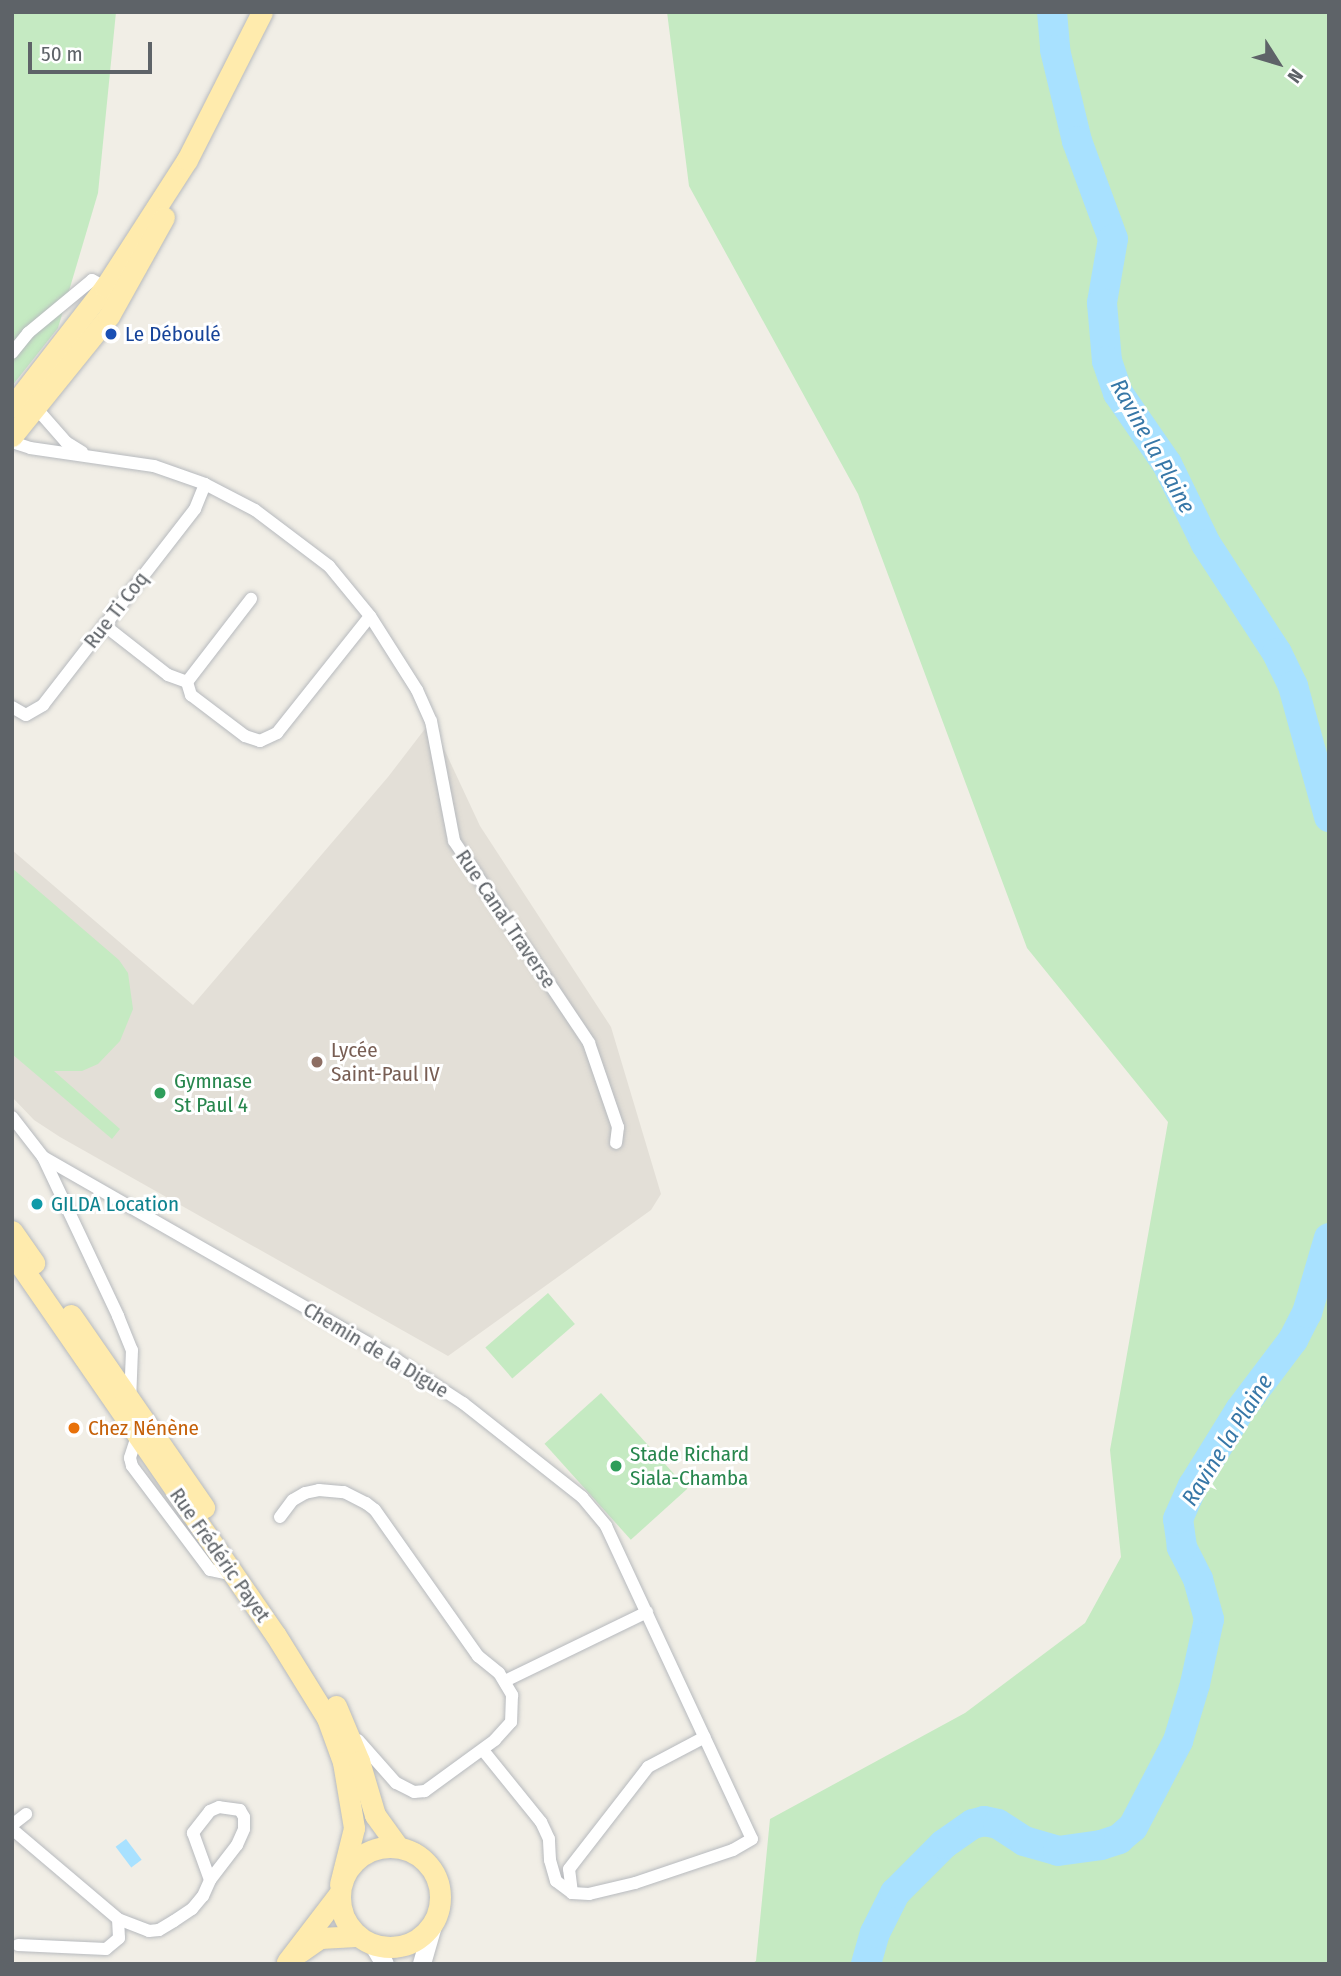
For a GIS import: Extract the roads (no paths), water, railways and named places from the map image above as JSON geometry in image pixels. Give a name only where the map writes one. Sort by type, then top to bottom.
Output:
[{"type":"main road","points":[[12,436],[109,316],[160,227],[187,160],[261,12]]},
{"type":"main road","points":[[12,409],[105,287],[187,160]]},
{"type":"main road","name":"Rue Frédéric Payet","points":[[12,1231],[125,1406],[137,1436],[234,1575],[327,1718],[343,1762],[354,1828],[340,1889]]},
{"type":"main road","name":"Rue Frédéric Payet","points":[[12,1253],[304,1652],[342,1718],[375,1815],[398,1847]]},
{"type":"main road","points":[[287,1963],[340,1889],[348,1867],[362,1854],[380,1847],[398,1847],[416,1853],[430,1866],[438,1882],[440,1901],[422,1964]]},
{"type":"main road","points":[[340,1889],[345,1921],[372,1948]]},
{"type":"main road","points":[[287,1963],[320,1938],[372,1948],[391,1949],[409,1944],[428,1930],[435,1919]]},
{"type":"street","points":[[12,353],[28,333],[92,280],[105,287]]},
{"type":"street","points":[[12,409],[37,408]]},
{"type":"street","name":"Rue Canal Traverse","points":[[37,408],[66,442],[86,454]]},
{"type":"street","name":"Rue Canal Traverse","points":[[12,442],[30,448],[86,454],[154,466],[205,484],[255,510],[329,566],[370,616],[417,690],[431,721],[454,841],[589,1043],[618,1127],[616,1143]]},
{"type":"street","name":"Rue Ti Coq","points":[[12,707],[26,715],[38,710],[195,509],[205,484]]},
{"type":"street","points":[[187,681],[251,599]]},
{"type":"street","points":[[187,681],[191,695],[245,736],[253,740],[269,739],[277,733],[370,616]]},
{"type":"street","points":[[104,625],[168,675],[187,681]]},
{"type":"street","name":"Chemin de la Digue","points":[[12,1116],[43,1157],[132,1350],[125,1406]]},
{"type":"street","name":"Chemin de la Digue","points":[[43,1157],[397,1360],[463,1403],[582,1497],[606,1526],[752,1839],[733,1850],[635,1883],[589,1894],[572,1894]]},
{"type":"street","points":[[280,1517],[293,1500],[305,1493],[319,1490],[344,1492],[366,1503],[382,1519],[478,1656],[505,1681],[512,1695],[511,1722],[483,1750],[425,1791],[414,1792],[385,1773],[365,1751],[342,1718]]},
{"type":"street","points":[[505,1681],[647,1612]]},
{"type":"street","points":[[572,1894],[569,1869],[648,1767],[705,1737]]},
{"type":"street","points":[[483,1750],[541,1822],[550,1839],[552,1871],[556,1881],[572,1894]]},
{"type":"street","points":[[26,1814],[12,1827],[118,1919],[137,1928],[159,1930],[192,1909],[203,1896],[210,1880],[241,1837],[244,1818],[240,1810],[219,1807],[210,1811],[193,1833],[210,1880]]},
{"type":"street","points":[[552,1871],[569,1869]]},
{"type":"street","points":[[18,1945],[106,1949],[119,1938],[118,1919]]},
{"type":"water","points":[[126,1839],[142,1860],[131,1868],[116,1847]]},
{"type":"waterway","name":"Ravine la Plaine","points":[[1052,12],[1055,50],[1077,141],[1113,239],[1102,303],[1107,361],[1118,393],[1167,464],[1206,544],[1277,653],[1293,686],[1329,817]]},
{"type":"waterway","name":"Ravine la Plaine","points":[[866,1964],[875,1933],[895,1893],[944,1844],[973,1824],[984,1821],[998,1824],[1024,1841],[1058,1851],[1101,1845],[1119,1839],[1133,1827],[1178,1741],[1195,1684],[1209,1619],[1198,1579],[1182,1547],[1178,1519],[1193,1486],[1240,1410],[1293,1340],[1307,1313],[1329,1238]]},
{"type":"place","name":"Le Déboulé","points":[[111,334]]},
{"type":"place","name":"Lycée Saint-Paul IV","points":[[317,1062]]},
{"type":"place","name":"Gymnase St Paul 4","points":[[160,1093]]},
{"type":"place","name":"GILDA Location","points":[[37,1204]]},
{"type":"place","name":"Chez Nénène","points":[[74,1428]]},
{"type":"place","name":"Stade Richard Siala-Chamba","points":[[616,1466]]}]
